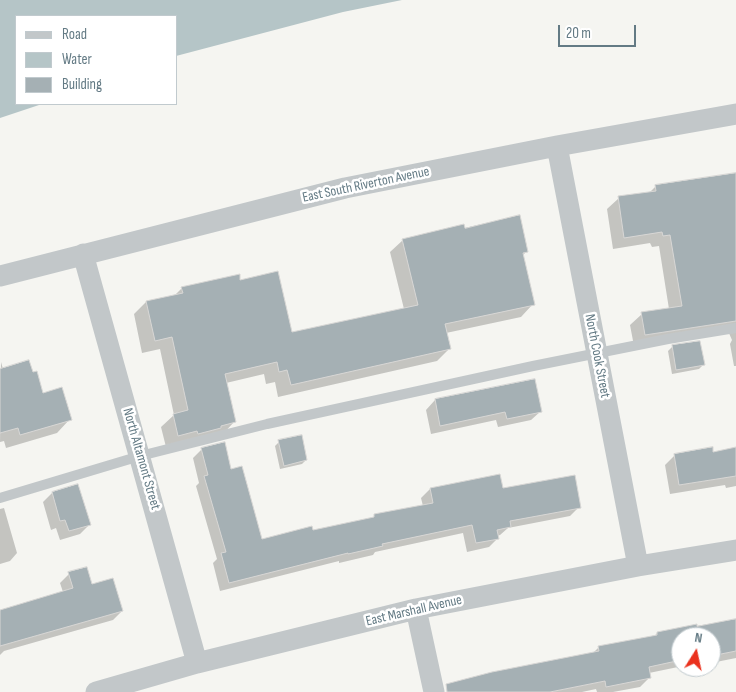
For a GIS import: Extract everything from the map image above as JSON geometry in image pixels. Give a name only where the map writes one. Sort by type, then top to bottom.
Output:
[{"type":"street","name":"East South Riverton Avenue","points":[[0,276],[345,188],[557,146],[736,114]]},
{"type":"street","name":"North Cook Street","points":[[557,146],[638,566]]},
{"type":"street","name":"North Altamont Street","points":[[83,254],[197,664]]},
{"type":"street","name":"East Marshall Avenue","points":[[96,692],[197,664],[416,609],[638,566],[736,550]]},
{"type":"street","points":[[416,609],[434,692]]},
{"type":"lane","points":[[0,498],[140,456],[267,424],[596,353],[736,328]]},
{"type":"water","points":[[0,0],[402,0],[343,12],[178,55],[178,15],[15,15],[15,105],[39,105],[0,118]]},
{"type":"building","points":[[736,173],[736,321],[645,335],[641,312],[682,306],[670,235],[663,236],[662,232],[624,238],[618,196],[656,191],[655,185]]},
{"type":"building","points":[[520,215],[528,252],[523,253],[535,305],[445,324],[451,349],[291,385],[287,370],[279,372],[277,362],[225,374],[236,422],[198,434],[197,431],[178,436],[173,414],[188,410],[172,337],[155,341],[146,301],[183,293],[181,287],[240,274],[240,280],[278,271],[292,332],[418,305],[402,239],[464,224],[465,228]]},
{"type":"building","points":[[700,341],[705,365],[676,370],[672,345]]},
{"type":"building","points":[[29,360],[33,372],[37,371],[43,393],[62,387],[72,420],[20,435],[18,428],[0,433],[0,369]]},
{"type":"building","points":[[535,379],[542,412],[507,419],[505,412],[440,426],[435,399]]},
{"type":"building","points":[[302,435],[307,460],[284,466],[278,440]]},
{"type":"building","points":[[225,442],[231,469],[242,466],[262,539],[312,526],[313,530],[374,517],[374,514],[433,503],[430,488],[500,474],[503,488],[575,475],[581,508],[510,521],[511,527],[497,530],[499,539],[476,543],[472,525],[382,544],[383,546],[229,583],[221,553],[226,552],[204,476],[208,475],[201,448]]},
{"type":"building","points":[[713,447],[713,452],[736,447],[736,476],[679,485],[674,454]]},
{"type":"building","points":[[78,484],[91,525],[69,531],[65,520],[60,521],[52,492]]},
{"type":"building","points":[[87,567],[92,584],[113,578],[123,611],[0,646],[0,610],[73,588],[68,572]]},
{"type":"building","points":[[736,619],[736,651],[721,654],[721,627],[682,627],[697,624],[697,626]]},
{"type":"building","points":[[671,629],[671,662],[649,667],[651,678],[606,687],[605,681],[550,692],[447,692],[446,684],[492,672],[599,651],[598,646],[657,635],[657,632]]}]
